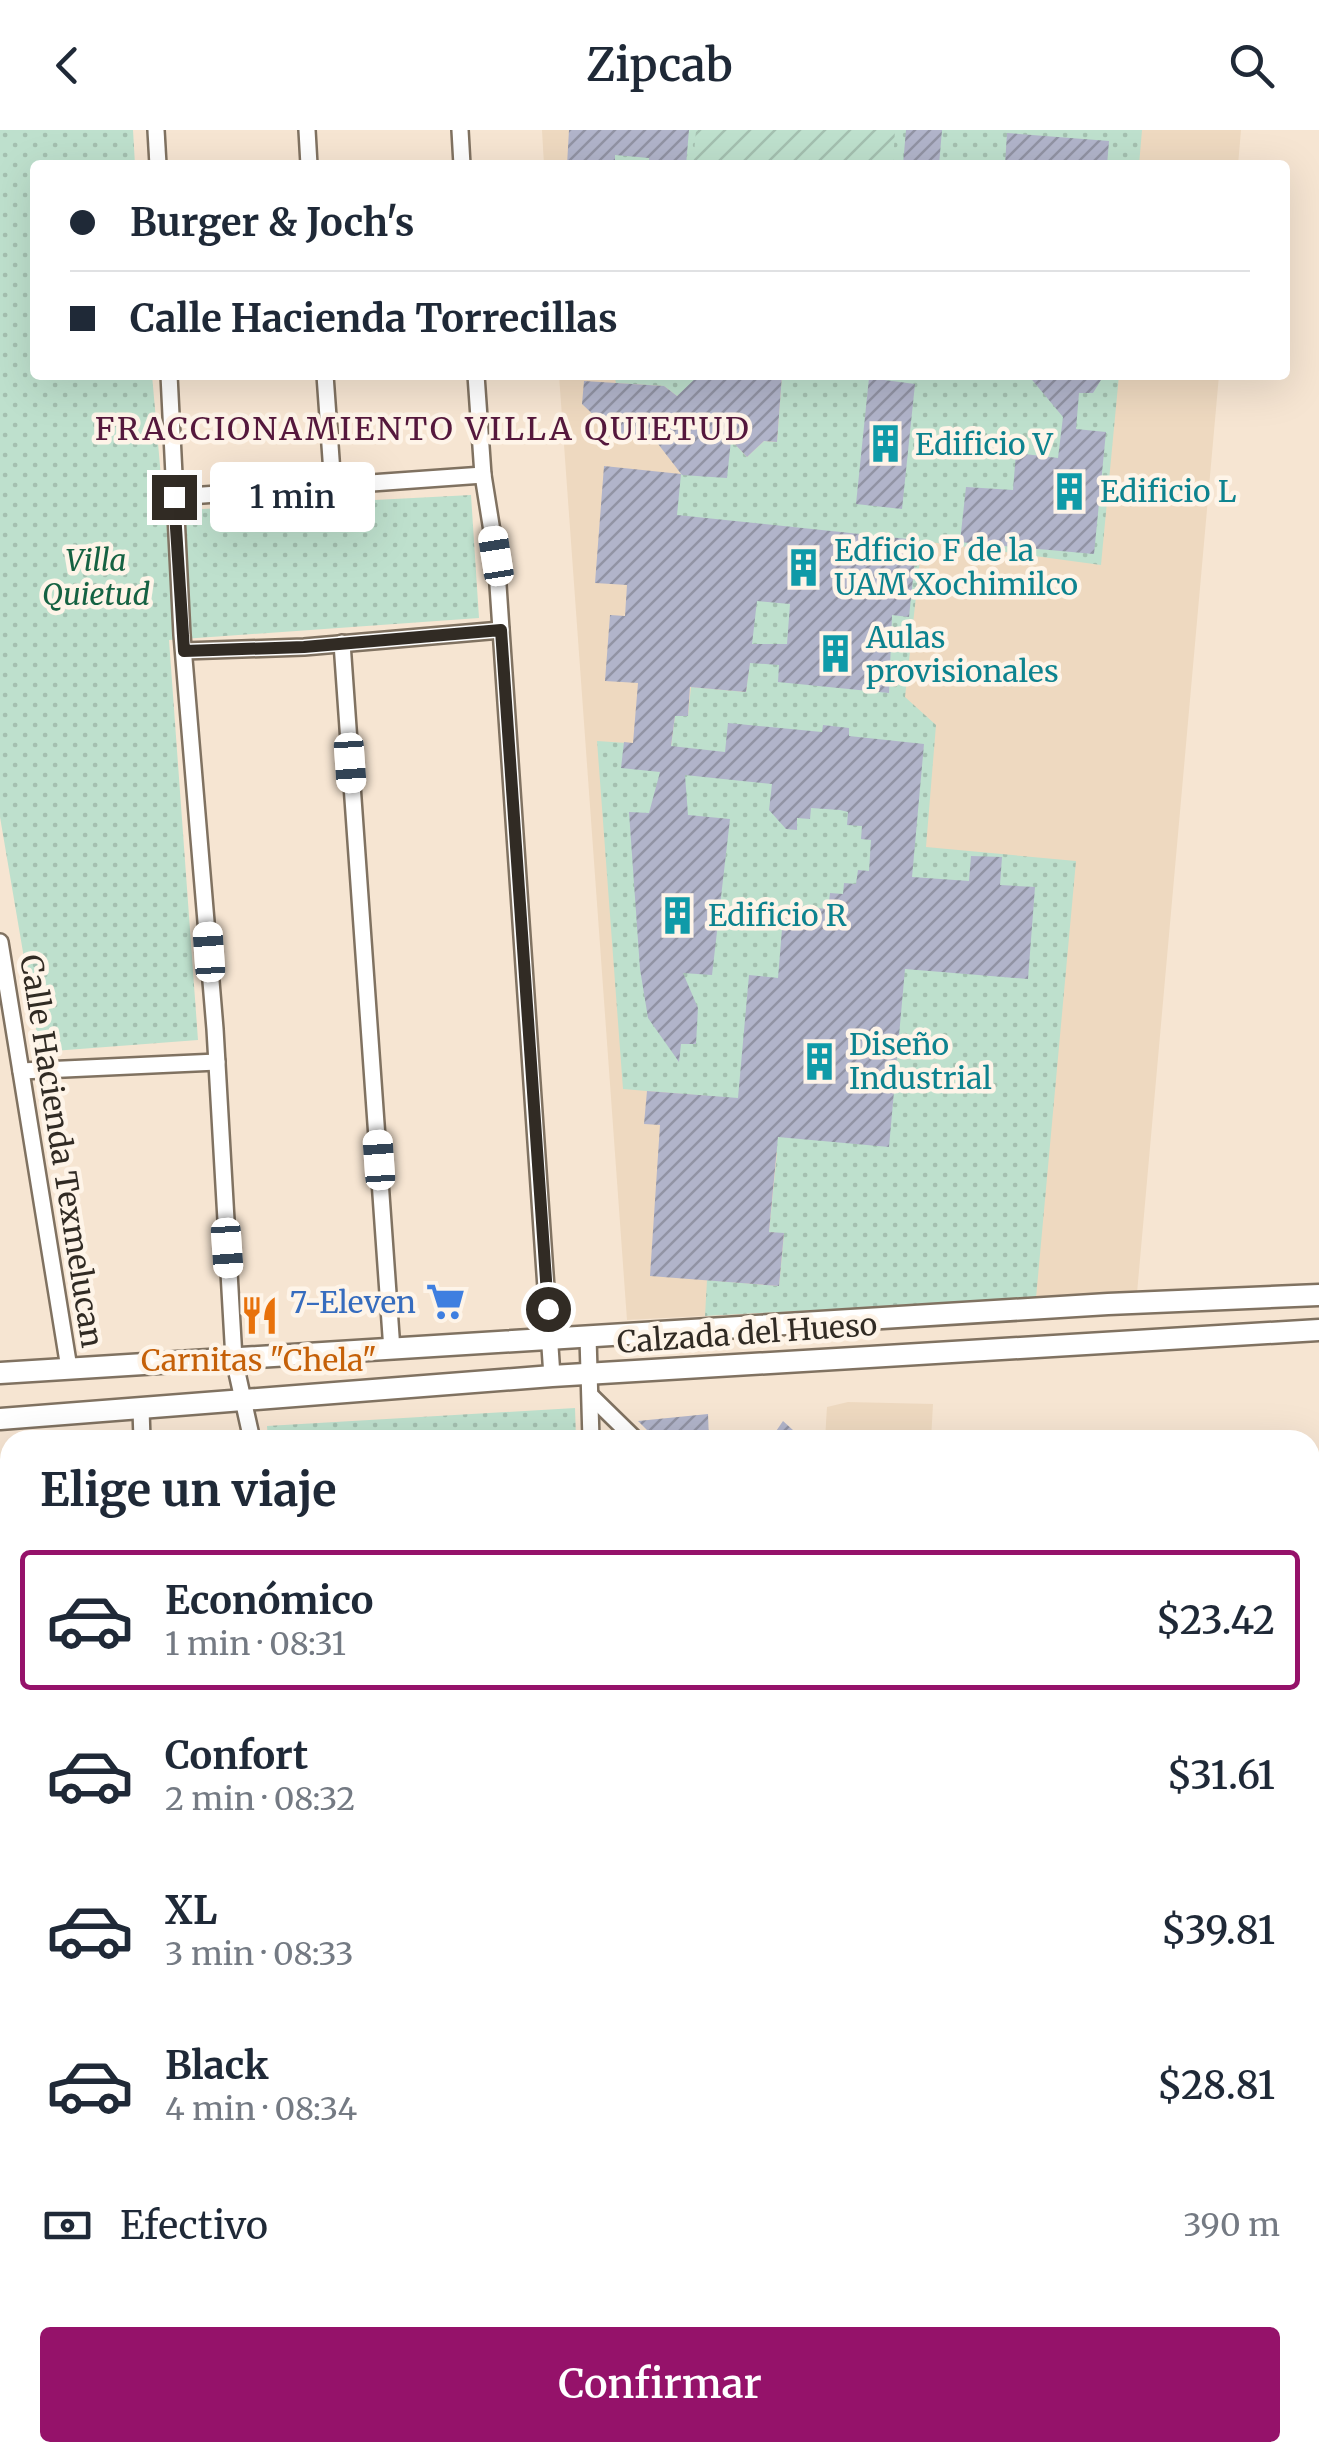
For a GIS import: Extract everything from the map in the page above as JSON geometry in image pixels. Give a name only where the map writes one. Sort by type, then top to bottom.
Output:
[{"type":"main road","name":"Calzada del Hueso","points":[[0,1373],[1319,1296]]},
{"type":"main road","name":"Calzada del Hueso","points":[[0,1419],[552,1376],[1319,1330]]},
{"type":"street","points":[[156,130],[158,160]]},
{"type":"street","points":[[307,130],[310,160]]},
{"type":"street","points":[[460,130],[462,160]]},
{"type":"street","points":[[169,380],[184,651],[217,1062],[234,1359],[250,1430]]},
{"type":"street","points":[[324,380],[332,486]]},
{"type":"street","points":[[476,380],[501,630],[552,1376]]},
{"type":"street","points":[[174,497],[483,475]]},
{"type":"street","points":[[184,651],[342,644],[501,630]]},
{"type":"street","points":[[342,644],[392,1350]]},
{"type":"street","name":"Calle Hacienda Texmelucan","points":[[0,942],[70,1368]]},
{"type":"street","points":[[22,1070],[217,1062]]},
{"type":"street","points":[[588,1337],[591,1430]]},
{"type":"street","points":[[591,1396],[624,1430]]},
{"type":"street","points":[[141,1409],[142,1430]]},
{"type":"shaded area","points":[[542,130],[1241,130],[1238,160],[544,160]]},
{"type":"shaded area","points":[[559,380],[1219,380],[1137,1293],[627,1320]]},
{"type":"shaded area","points":[[848,1402],[933,1404],[932,1430],[826,1430],[827,1407]]},
{"type":"green space","name":"Villa Quietud","points":[[0,130],[133,130],[135,160],[30,160],[30,380],[152,380],[164,511],[471,495],[479,618],[169,640],[198,1040],[40,1052],[0,817]]},
{"type":"green space","points":[[630,130],[1142,130],[1139,160],[615,160]]},
{"type":"green space","points":[[696,130],[895,130],[893,160],[693,160]]},
{"type":"green space","points":[[615,380],[699,380],[677,396],[664,386]]},
{"type":"green space","points":[[782,380],[1119,380],[1101,565],[922,541],[905,697],[936,725],[926,847],[1076,861],[1036,1298],[705,1316],[707,1280],[779,1286],[784,1234],[769,1232],[777,1153],[718,1097],[623,1089],[597,741],[671,746],[675,716],[688,716],[691,687],[746,692],[752,644],[651,609],[681,474],[677,468],[731,440],[747,457],[764,441],[777,442]]},
{"type":"green space","points":[[575,1408],[576,1430],[267,1430],[267,1426]]},
{"type":"building","points":[[569,130],[689,130],[686,160],[615,155],[615,160],[567,160]]},
{"type":"building","points":[[906,130],[942,130],[939,160],[903,160]]},
{"type":"building","points":[[1007,133],[1109,141],[1107,160],[1005,160]]},
{"type":"building","points":[[694,380],[782,380],[777,442],[764,441],[747,457],[731,440],[727,478],[682,475],[655,440],[602,436],[602,423],[582,404],[584,381],[664,386],[677,396]]},
{"type":"building","name":"Edificio V","points":[[869,380],[915,384],[902,509],[856,504]]},
{"type":"building","name":"Edificio L","points":[[1032,380],[1101,380],[1093,393],[1079,393],[1076,429],[1106,432],[1094,554],[960,542],[966,487],[1013,490],[1016,453],[1058,458],[1063,417]]},
{"type":"building","points":[[604,466],[681,474],[677,515],[917,540],[909,617],[892,615],[889,693],[778,682],[779,665],[750,663],[746,692],[690,687],[688,716],[675,716],[671,746],[725,752],[728,723],[822,732],[823,725],[849,728],[849,736],[924,744],[912,877],[969,881],[971,856],[1002,857],[1000,885],[1035,887],[1028,979],[905,969],[889,1147],[778,1137],[769,1232],[784,1233],[779,1286],[650,1276],[660,1125],[644,1124],[647,1091],[738,1098],[749,975],[778,978],[784,905],[828,909],[830,893],[843,894],[844,883],[856,884],[858,870],[869,871],[871,840],[861,839],[862,826],[847,825],[848,812],[840,810],[811,808],[810,819],[797,818],[797,830],[786,829],[769,810],[772,784],[685,775],[688,815],[730,819],[712,975],[683,973],[698,1008],[696,1044],[681,1044],[679,1062],[648,1018],[640,969],[629,812],[649,813],[660,772],[621,768],[624,742],[633,743],[638,683],[605,681],[610,615],[625,616],[627,585],[595,583]],"holes":[[[757,601],[790,604],[787,644],[752,644]]]},
{"type":"building","points":[[708,1414],[709,1430],[647,1430],[638,1421]]},
{"type":"building","points":[[783,1421],[793,1430],[777,1430]]},
{"type":"place","name":"Edificio V","points":[[885,444]]},
{"type":"place","name":"Edificio L","points":[[1070,491]]},
{"type":"place","name":"Edficio F de la UAM Xochimilco","points":[[804,567]]},
{"type":"place","name":"Aulas provisionales","points":[[836,654]]},
{"type":"place","name":"Edificio R","points":[[678,915]]},
{"type":"place","name":"Diseño Industrial","points":[[819,1061]]},
{"type":"place","name":"7-Eleven","points":[[446,1302]]},
{"type":"place","name":"Carnitas \"Chela\"","points":[[259,1316]]},
{"type":"district","name":"FRACCIONAMIENTO VILLA QUIETUD","points":[[423,429]]},
{"type":"route","points":[[174,497],[184,651],[304,647],[501,630],[548,1309]]}]
